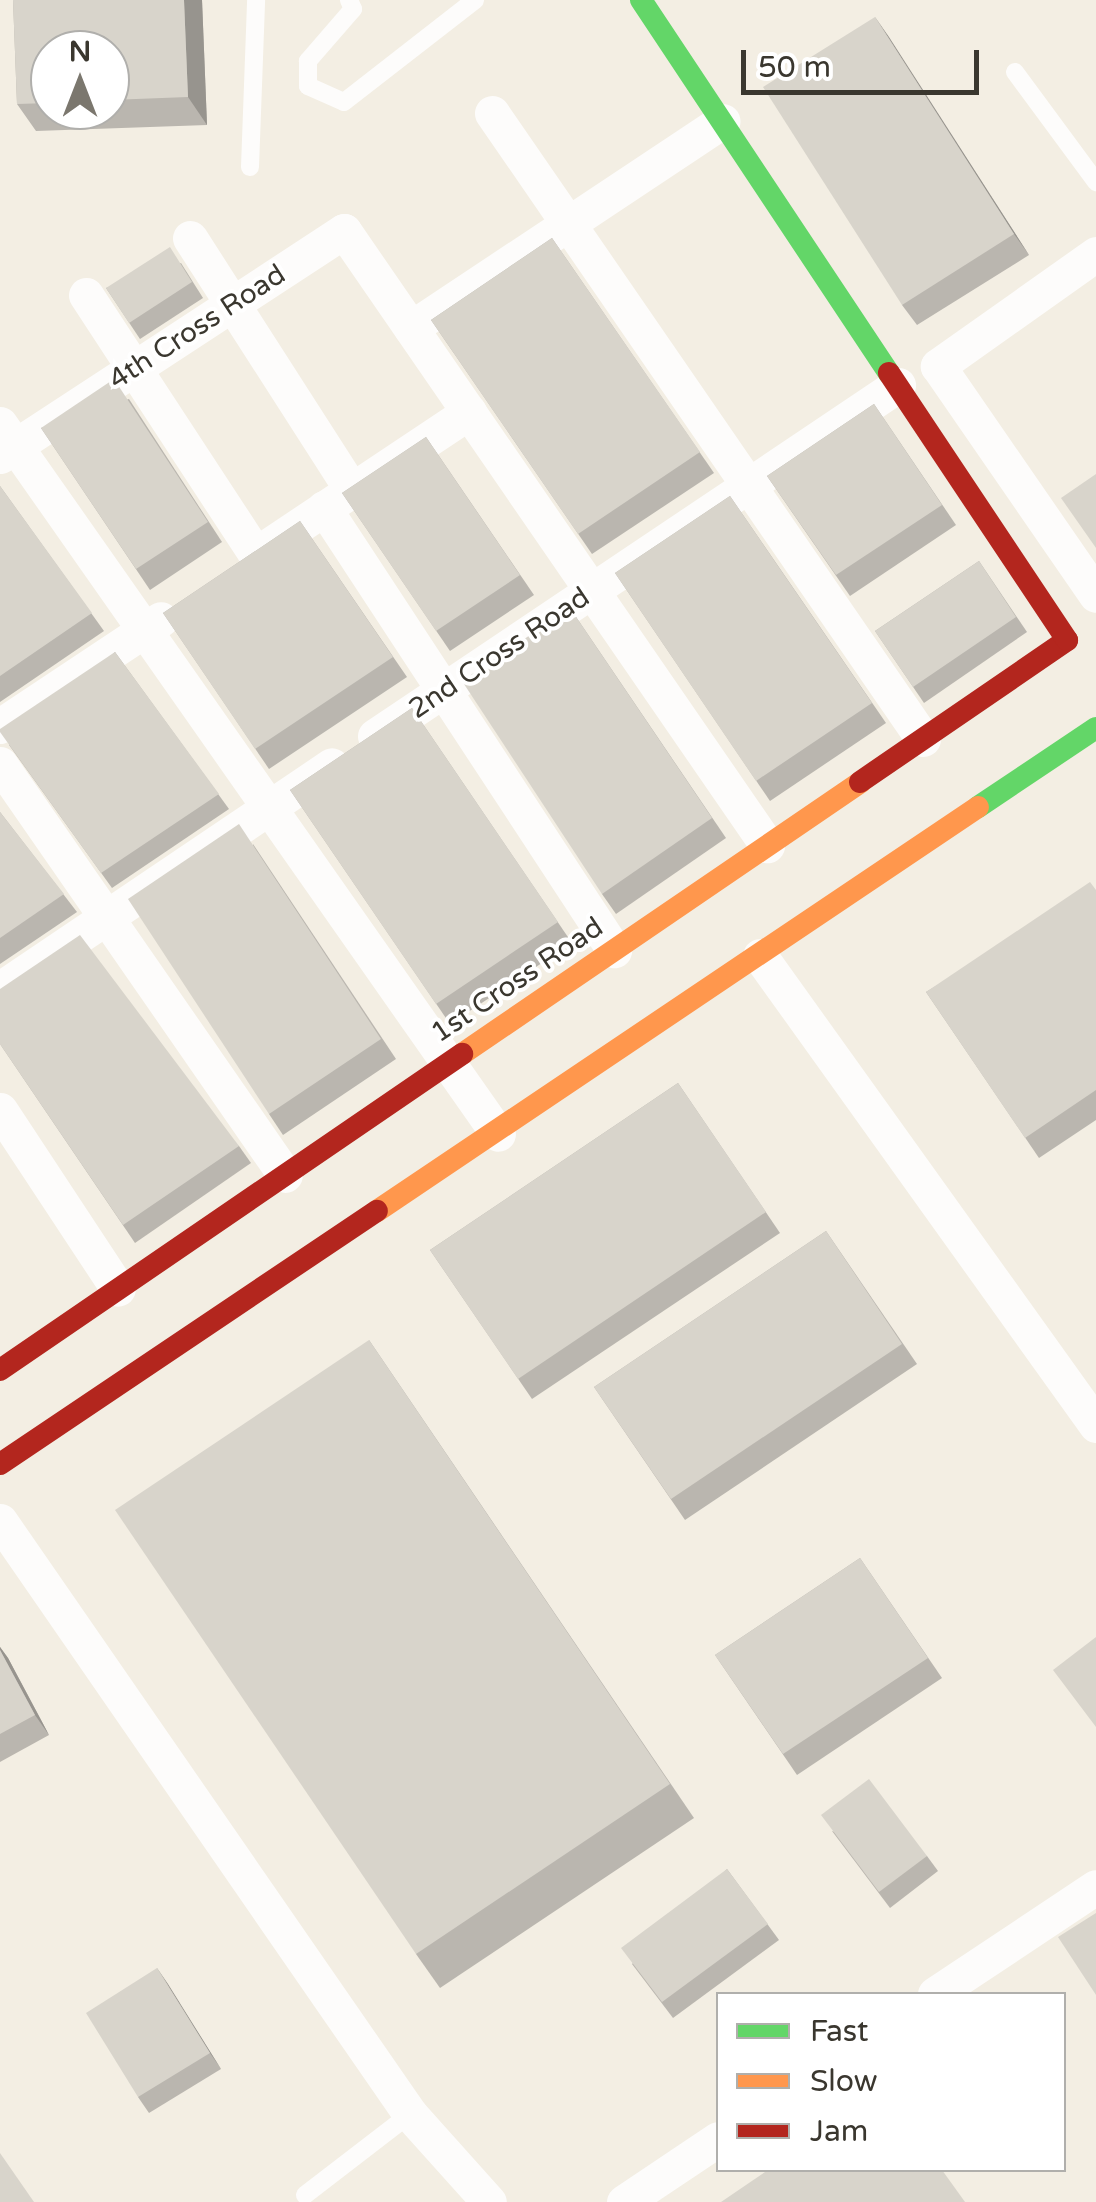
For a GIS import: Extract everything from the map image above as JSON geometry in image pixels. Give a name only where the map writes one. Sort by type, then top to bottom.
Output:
[{"type":"street","points":[[642,0],[898,386]]},
{"type":"street","points":[[492,113],[923,739]]},
{"type":"street","points":[[722,121],[411,328],[767,845]]},
{"type":"street","name":"4th Cross Road","points":[[5,442],[134,369],[344,232],[411,328]]},
{"type":"street","points":[[190,238],[232,304],[443,691],[614,950]]},
{"type":"street","points":[[1096,254],[938,366],[1096,595]]},
{"type":"street","points":[[86,295],[256,554]]},
{"type":"street","name":"2nd Cross Road","points":[[0,988],[898,386]]},
{"type":"street","name":"1st Cross Road","points":[[0,1370],[1067,640],[898,386]]},
{"type":"street","points":[[224,576],[468,412]]},
{"type":"street","points":[[5,442],[144,630],[498,1134]]},
{"type":"street","points":[[0,726],[192,597]]},
{"type":"street","points":[[0,1464],[498,1134],[1096,728]]},
{"type":"street","points":[[0,764],[285,1174]]},
{"type":"street","points":[[760,956],[1096,1425]]},
{"type":"street","points":[[0,1110],[118,1289]]},
{"type":"street","points":[[0,1520],[410,2114],[489,2202]]},
{"type":"street","points":[[938,1992],[1096,1888]]},
{"type":"street","points":[[624,2202],[716,2140]]},
{"type":"lane","points":[[250,166],[256,0]]},
{"type":"lane","points":[[348,0],[353,10],[308,61],[308,86],[344,102],[475,0]]},
{"type":"lane","points":[[1015,72],[1096,182]]},
{"type":"lane","points":[[305,2195],[410,2114]]},
{"type":"building","points":[[13,0],[184,0],[188,97],[130,99],[130,30],[30,30],[30,104],[17,104]]},
{"type":"building","points":[[875,17],[1014,234],[902,305],[763,87]]},
{"type":"building","points":[[552,238],[700,452],[578,534],[431,320]]},
{"type":"building","points":[[170,247],[192,282],[129,323],[106,288]]},
{"type":"building","points":[[114,379],[208,522],[136,569],[41,428]]},
{"type":"building","points":[[874,404],[942,505],[836,575],[767,476]]},
{"type":"building","points":[[426,437],[520,575],[436,631],[342,493]]},
{"type":"building","points":[[1096,474],[1096,548],[1061,498]]},
{"type":"building","points":[[0,486],[92,613],[0,676]]},
{"type":"building","points":[[730,496],[872,703],[756,781],[615,573]]},
{"type":"building","points":[[300,521],[393,657],[255,749],[163,613]]},
{"type":"building","points":[[979,561],[1016,617],[913,687],[875,631]]},
{"type":"building","points":[[570,608],[712,818],[602,894],[462,681]]},
{"type":"building","points":[[115,652],[219,794],[101,873],[0,729]]},
{"type":"building","points":[[412,708],[558,922],[436,1004],[290,790]]},
{"type":"building","points":[[0,812],[64,894],[0,938]]},
{"type":"building","points":[[239,824],[381,1039],[269,1114],[128,899]]},
{"type":"building","points":[[1090,882],[1096,890],[1096,1090],[1025,1138],[926,992]]},
{"type":"building","points":[[80,935],[239,1146],[123,1225],[0,1044],[0,989]]},
{"type":"building","points":[[678,1083],[766,1212],[518,1379],[430,1250]]},
{"type":"building","points":[[826,1231],[902,1344],[671,1499],[594,1387]]},
{"type":"building","points":[[369,1340],[670,1784],[416,1954],[115,1510]]},
{"type":"building","points":[[860,1558],[928,1658],[783,1754],[715,1655]]},
{"type":"building","points":[[1096,1637],[1096,1727],[1053,1670]]},
{"type":"building","points":[[0,1650],[35,1715],[0,1734]]},
{"type":"building","points":[[869,1779],[927,1856],[879,1892],[821,1815]]},
{"type":"building","points":[[727,1869],[768,1924],[662,2002],[621,1948]]},
{"type":"building","points":[[1096,1913],[1096,1995],[1058,1937]]},
{"type":"building","points":[[157,1968],[210,2053],[138,2097],[86,2013]]},
{"type":"building","points":[[0,2153],[34,2202],[0,2202]]},
{"type":"building","points":[[765,2172],[943,2172],[965,2202],[721,2202]]},
{"type":"traffic: fast","points":[[641,0],[889,373]]},
{"type":"traffic: fast","points":[[978,807],[1096,728]]},
{"type":"traffic: slow","points":[[462,1054],[860,782]]},
{"type":"traffic: slow","points":[[377,1211],[978,807]]},
{"type":"traffic: jam","points":[[860,782],[1067,640],[889,373]]},
{"type":"traffic: jam","points":[[0,1370],[462,1054]]},
{"type":"traffic: jam","points":[[0,1464],[377,1211]]}]
